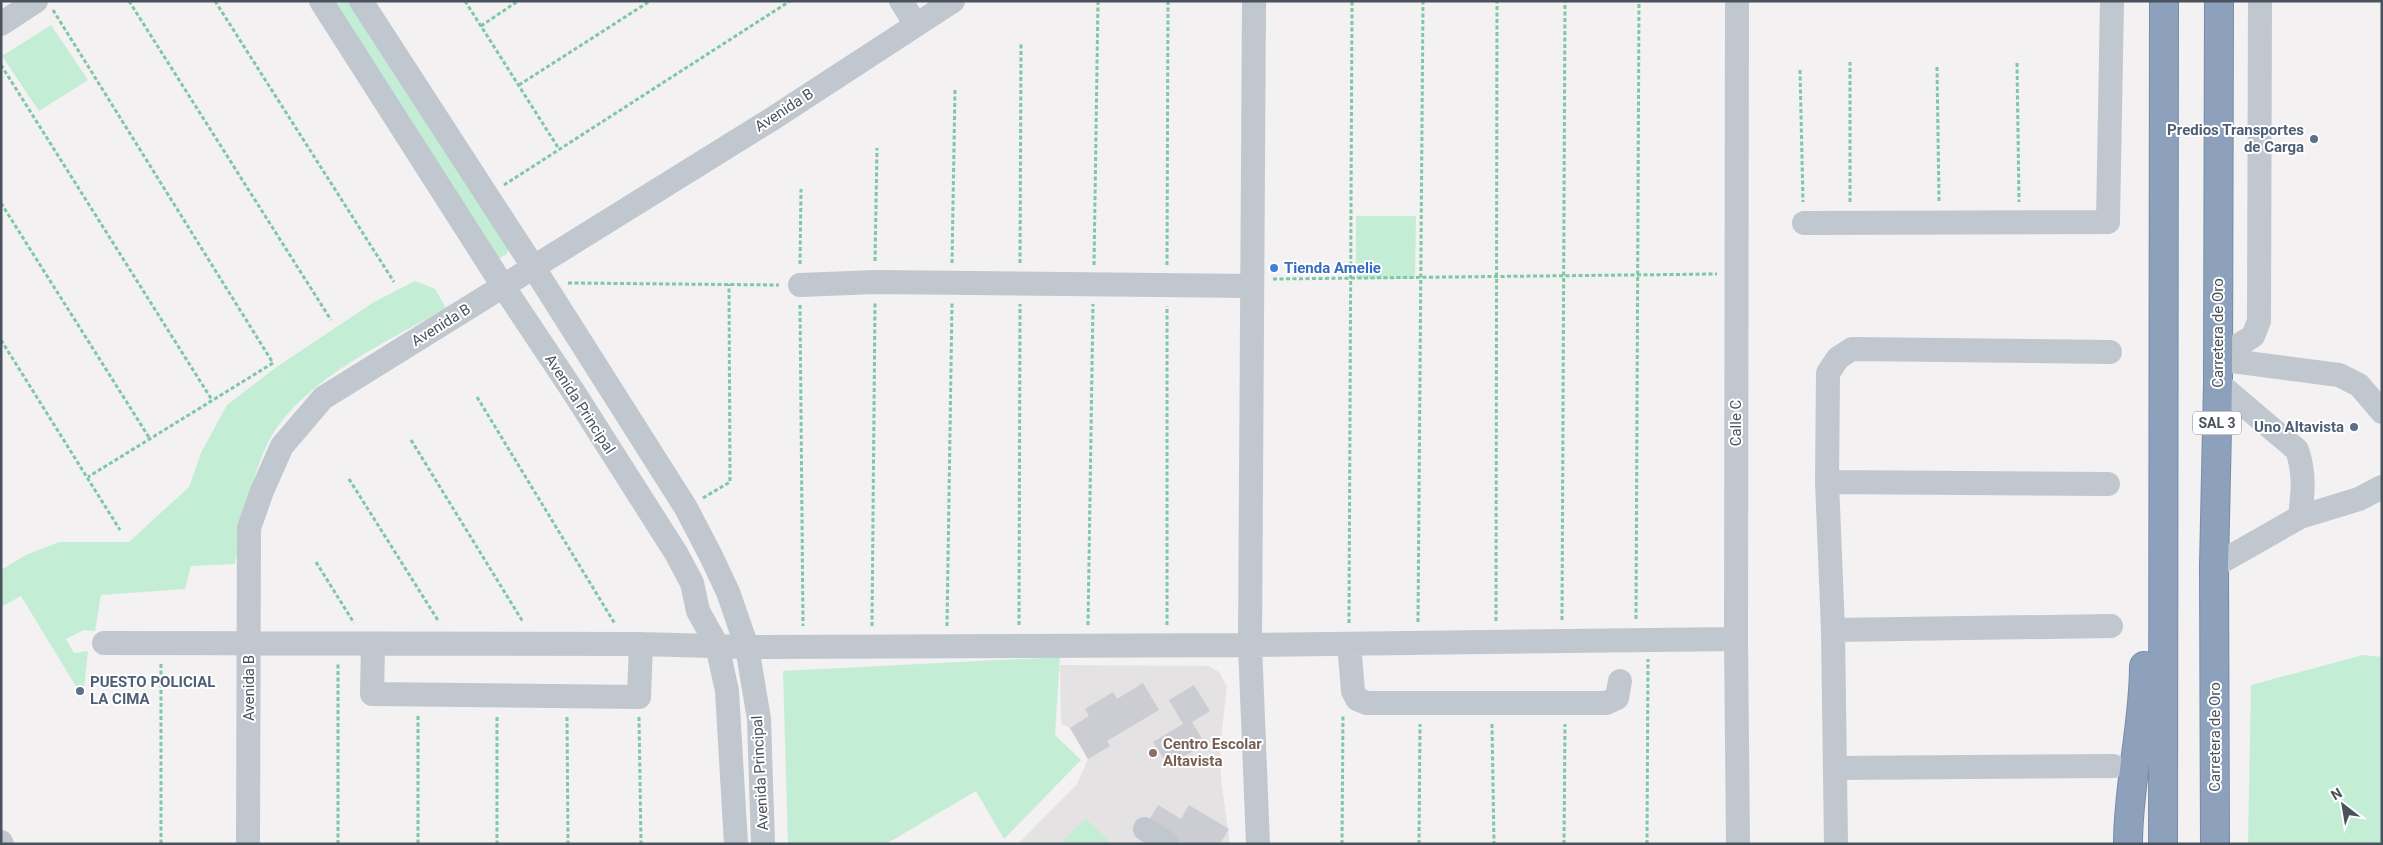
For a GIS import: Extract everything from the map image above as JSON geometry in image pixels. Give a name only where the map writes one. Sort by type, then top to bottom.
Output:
[{"type":"highway","points":[[2163,844],[2164,1]]},
{"type":"highway","name":"Carretera de Oro","points":[[2215,844],[2214,566],[2218,371],[2219,1]]},
{"type":"highway","points":[[2128,844],[2128,821],[2144,696],[2144,627],[2162,518]]},
{"type":"street","points":[[1,24],[36,1]]},
{"type":"street","name":"Avenida Principal","points":[[321,1],[503,286],[573,391],[676,553],[692,583],[698,611],[717,645],[727,691],[736,844]]},
{"type":"street","name":"Avenida Principal","points":[[361,1],[686,508],[728,592],[747,647],[759,719],[763,844]]},
{"type":"street","points":[[901,1],[916,25]]},
{"type":"street","name":"Avenida B","points":[[248,844],[249,528],[262,491],[282,446],[324,398],[503,286],[538,275],[772,118],[953,1]]},
{"type":"street","points":[[1254,1],[1250,645],[1258,844]]},
{"type":"street","name":"Calle C","points":[[1737,1],[1736,639],[1738,844]]},
{"type":"street","points":[[1804,223],[2108,222],[2112,1]]},
{"type":"street","points":[[2218,371],[2253,336],[2259,321],[2260,1]]},
{"type":"street","points":[[800,285],[875,282],[1167,285],[1252,283]]},
{"type":"street","points":[[1836,844],[1833,630],[1827,482],[1828,373],[1838,358],[1852,349],[2110,352]]},
{"type":"street","points":[[2218,371],[2339,375],[2359,385],[2382,412]]},
{"type":"street","points":[[2218,371],[2297,450],[2302,466],[2303,484],[2300,517]]},
{"type":"street","points":[[1827,482],[2108,484]]},
{"type":"street","points":[[2214,566],[2300,517],[2360,499],[2382,487]]},
{"type":"street","points":[[1833,630],[2110,626]]},
{"type":"street","points":[[104,643],[634,644],[803,647],[1250,645],[1736,639]]},
{"type":"street","points":[[370,644],[372,694],[639,697],[634,644]]},
{"type":"street","points":[[1349,644],[1352,691],[1357,699],[1367,703],[1606,703],[1617,698],[1620,681]]},
{"type":"street","points":[[1835,768],[2113,766]]},
{"type":"street","points":[[1145,829],[1168,844]]},
{"type":"path","points":[[48,1],[273,363],[88,477]]},
{"type":"path","points":[[129,1],[331,320]]},
{"type":"path","points":[[215,1],[394,282]]},
{"type":"path","points":[[465,1],[559,149]]},
{"type":"path","points":[[481,26],[518,1]]},
{"type":"path","points":[[519,85],[650,1]]},
{"type":"path","points":[[486,196],[790,1]]},
{"type":"path","points":[[1088,646],[1098,1]]},
{"type":"path","points":[[1167,645],[1168,1]]},
{"type":"path","points":[[1349,644],[1352,1]]},
{"type":"path","points":[[1418,643],[1423,1]]},
{"type":"path","points":[[1496,642],[1497,1]]},
{"type":"path","points":[[1562,641],[1565,1]]},
{"type":"path","points":[[1639,1],[1638,275],[1646,844]]},
{"type":"path","points":[[1019,646],[1020,44]]},
{"type":"path","points":[[1850,62],[1850,222]]},
{"type":"path","points":[[2017,63],[2019,222]]},
{"type":"path","points":[[1,65],[212,400]]},
{"type":"path","points":[[1937,67],[1939,222]]},
{"type":"path","points":[[1800,70],[1804,223]]},
{"type":"path","points":[[946,646],[955,89]]},
{"type":"path","points":[[872,646],[876,148]]},
{"type":"path","points":[[801,189],[803,647]]},
{"type":"path","points":[[1,203],[150,439]]},
{"type":"path","points":[[1252,283],[1351,278],[1737,274]]},
{"type":"path","points":[[538,275],[729,284],[800,285]]},
{"type":"path","points":[[686,508],[730,482],[729,284]]},
{"type":"path","points":[[1,340],[120,530]]},
{"type":"path","points":[[477,397],[634,644]]},
{"type":"path","points":[[411,440],[537,644]]},
{"type":"path","points":[[349,479],[452,644]]},
{"type":"path","points":[[316,562],[370,644]]},
{"type":"path","points":[[160,643],[161,844]]},
{"type":"path","points":[[338,644],[338,844]]},
{"type":"path","points":[[1342,844],[1343,705],[1352,691]]},
{"type":"path","points":[[418,695],[418,844]]},
{"type":"path","points":[[497,696],[497,844]]},
{"type":"path","points":[[566,696],[568,844]]},
{"type":"path","points":[[639,697],[641,844]]},
{"type":"path","points":[[1419,844],[1420,703]]},
{"type":"path","points":[[1492,703],[1494,844]]},
{"type":"path","points":[[1564,844],[1566,703]]},
{"type":"shaded area","name":"Centro Escolar Altavista","points":[[1060,665],[1208,666],[1219,672],[1227,686],[1220,748],[1221,779],[1230,844],[1018,844],[1077,784],[1088,759],[1070,728],[1061,724]]},
{"type":"green space","points":[[331,1],[352,1],[509,247],[504,256],[494,258]]},
{"type":"green space","points":[[51,25],[88,80],[39,111],[2,56]]},
{"type":"green space","points":[[1356,216],[1416,216],[1415,279],[1356,279]]},
{"type":"green space","points":[[415,281],[435,289],[446,308],[345,366],[298,403],[280,424],[266,447],[255,475],[235,564],[191,566],[185,589],[101,595],[95,631],[84,630],[66,639],[74,653],[88,651],[83,698],[21,596],[1,607],[1,570],[26,555],[59,542],[129,542],[189,487],[201,453],[227,405],[278,366],[374,302]]},
{"type":"green space","points":[[2363,655],[2382,657],[2382,844],[2248,844],[2251,685]]},
{"type":"green space","points":[[1060,657],[1055,735],[1081,760],[1004,839],[976,791],[886,844],[788,844],[783,671]]},
{"type":"green space","points":[[1086,819],[1112,844],[1060,844]]},
{"type":"building","points":[[1143,683],[1159,710],[1107,741],[1110,746],[1088,759],[1070,728],[1089,716],[1085,709],[1113,692],[1117,699]]},
{"type":"building","points":[[1194,685],[1210,711],[1192,722],[1205,744],[1168,766],[1153,742],[1183,724],[1169,700]]},
{"type":"building","points":[[1158,805],[1181,819],[1189,805],[1229,829],[1220,844],[1184,844],[1148,822]]},
{"type":"place","name":"Predios Transportes de Carga","points":[[2314,139]]},
{"type":"place","name":"Tienda Amelie","points":[[1274,268]]},
{"type":"place","name":"Uno Altavista","points":[[2354,427]]},
{"type":"place","name":"PUESTO POLICIAL LA CIMA","points":[[80,691]]},
{"type":"place","name":"Centro Escolar Altavista","points":[[1153,753]]}]
